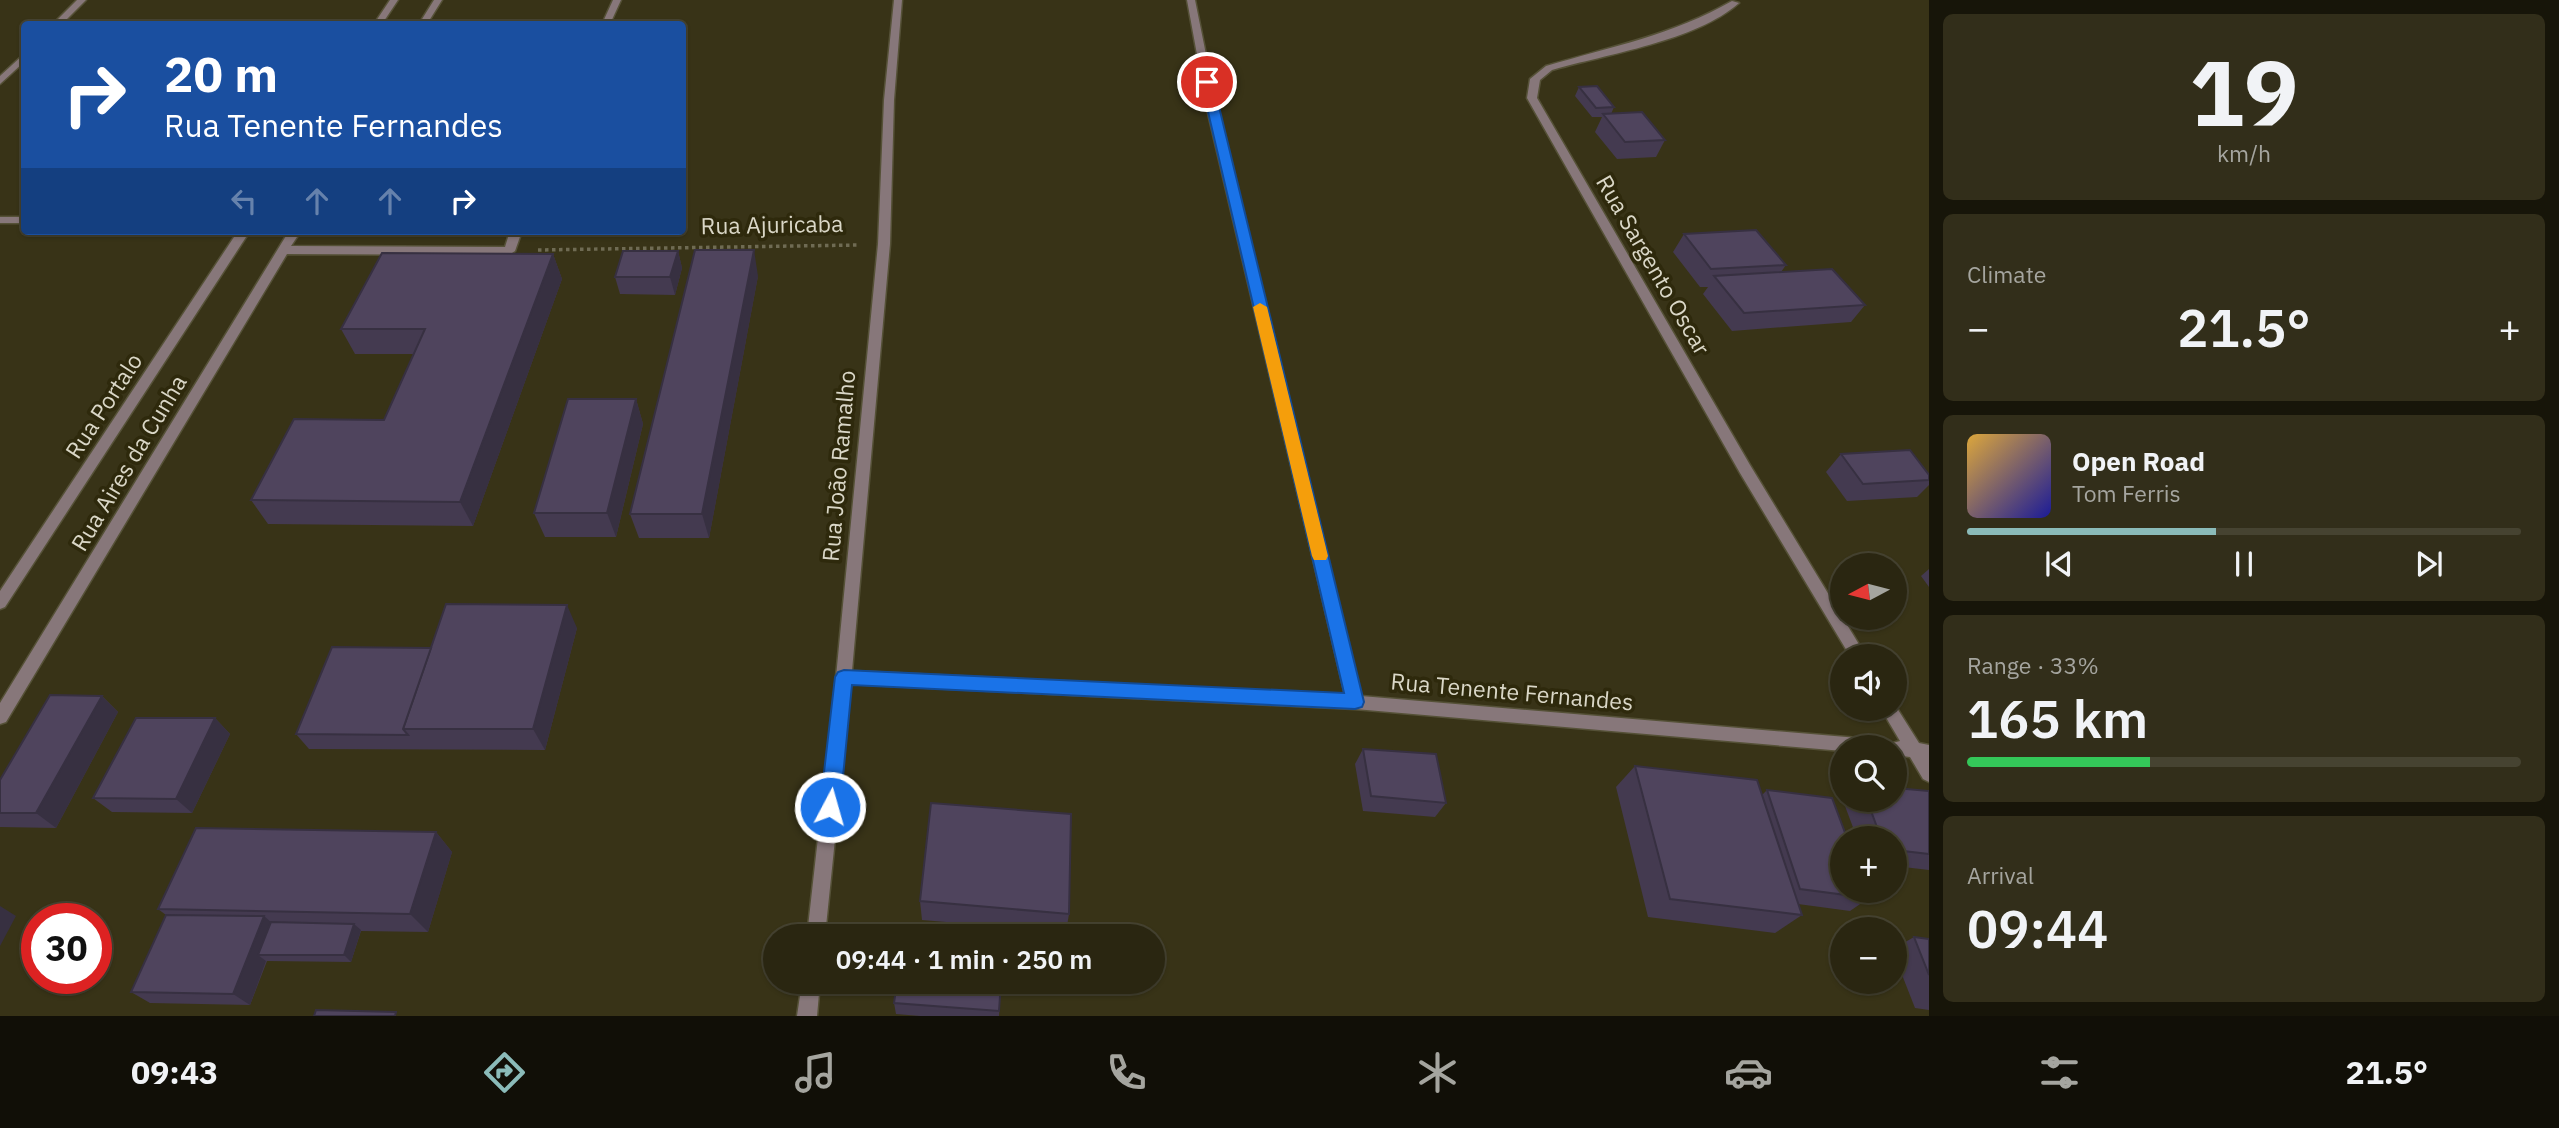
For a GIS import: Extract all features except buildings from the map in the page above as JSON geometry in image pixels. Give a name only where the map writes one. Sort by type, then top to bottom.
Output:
[{"type":"street","points":[[60,21],[82,0]]},
{"type":"street","points":[[380,21],[394,0]]},
{"type":"street","points":[[425,21],[438,0]]},
{"type":"street","points":[[607,21],[617,0]]},
{"type":"street","name":"Rua João Ramalho","points":[[817,924],[844,677],[884,244],[889,100],[898,0]]},
{"type":"street","points":[[1191,0],[1216,122],[1355,702]]},
{"type":"street","name":"Rua Sargento Oscar","points":[[1735,3],[1709,20],[1660,40],[1549,68],[1535,79],[1532,98],[1745,469],[1850,644]]},
{"type":"street","points":[[0,82],[21,60]]},
{"type":"street","points":[[0,220],[21,220]]},
{"type":"street","name":"Rua Portalo","points":[[0,603],[241,235]]},
{"type":"street","name":"Rua Aires da Cunha","points":[[0,717],[292,235]]},
{"type":"street","points":[[283,250],[509,251],[515,235]]},
{"type":"street","name":"Rua Tenente Fernandes","points":[[844,677],[1355,702],[1830,743]]},
{"type":"street","points":[[1898,721],[1922,751],[1929,774]]},
{"type":"street","points":[[807,1016],[810,994]]},
{"type":"path","name":"Rua Ajuricaba","points":[[509,251],[884,244]]},
{"type":"slow traffic","points":[[1260,307],[1320,556]]},
{"type":"route","points":[[830,807],[844,677],[1355,702],[1207,82]]}]
